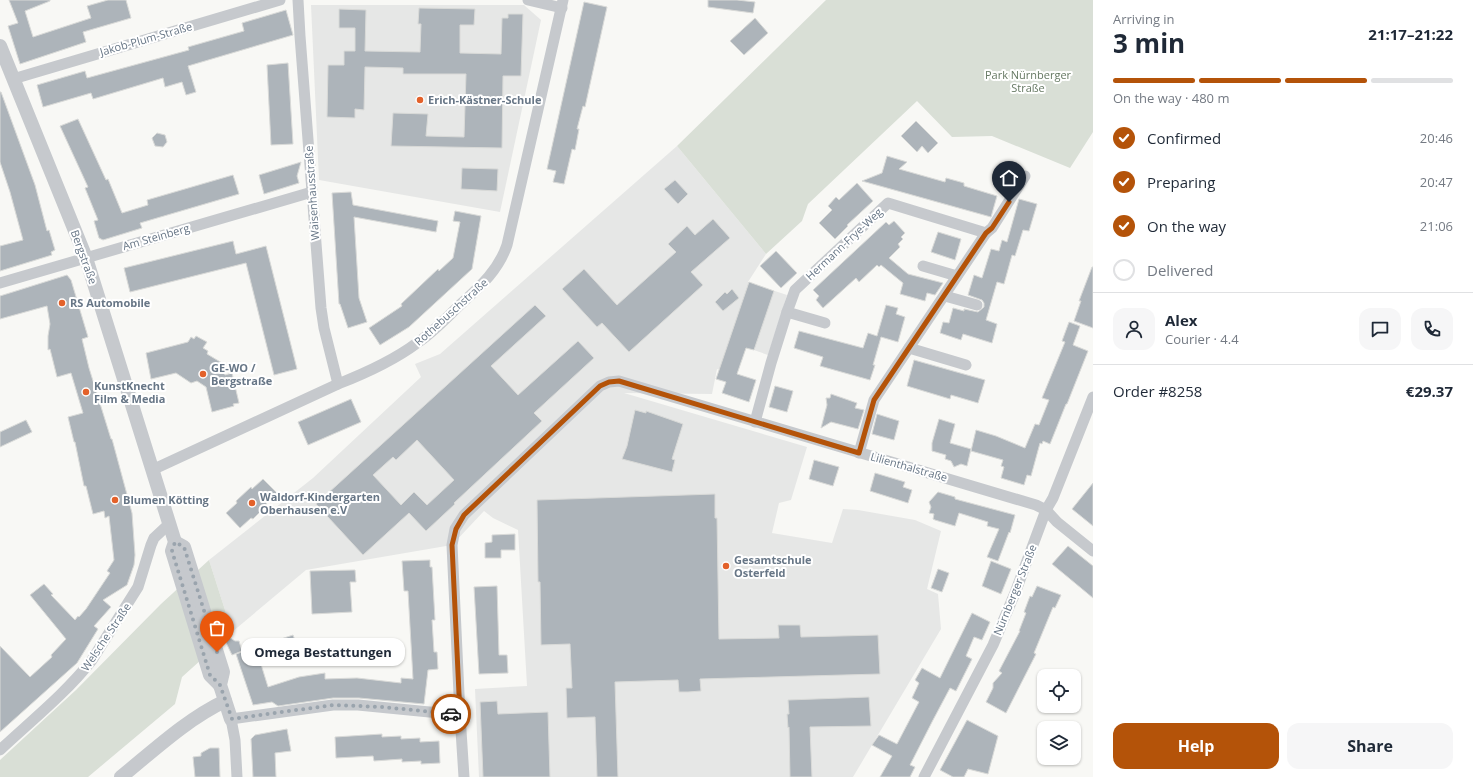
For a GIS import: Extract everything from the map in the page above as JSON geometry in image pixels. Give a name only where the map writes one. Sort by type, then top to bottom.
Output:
[{"type":"street","name":"Jakob-Plum-Straße","points":[[13,79],[280,0]]},
{"type":"street","name":"Waisenhausstraße","points":[[298,0],[300,44],[321,308],[324,328],[338,384]]},
{"type":"street","points":[[528,0],[562,4]]},
{"type":"street","name":"Rothebuschstraße","points":[[152,470],[338,384],[367,373],[394,359],[418,343],[480,286],[499,263],[507,245],[562,4]]},
{"type":"street","name":"Bergstraße","points":[[0,46],[86,258],[175,542],[172,551],[210,675],[220,685],[232,719],[237,777]]},
{"type":"street","points":[[859,453],[874,400],[986,233],[992,228],[1025,176]]},
{"type":"street","name":"Am Steinberg","points":[[0,283],[312,192]]},
{"type":"street","name":"Hermann-Frye-Weg","points":[[755,422],[787,312],[796,290],[888,203],[986,233]]},
{"type":"street","points":[[923,266],[957,276]]},
{"type":"street","points":[[945,296],[977,305]]},
{"type":"street","points":[[787,312],[825,323]]},
{"type":"street","points":[[909,348],[966,365]]},
{"type":"street","name":"Lilienthalstraße","points":[[460,715],[452,545],[456,529],[464,515],[600,386],[609,382],[619,381],[1036,505],[1046,510],[1057,522],[1093,551]]},
{"type":"street","name":"Nürnberger Straße","points":[[924,777],[993,645],[1018,586],[1046,510],[1053,498],[1093,397]]},
{"type":"street","name":"Welsche Straße","points":[[0,750],[56,698],[92,660],[138,587],[150,545],[154,538],[169,524]]},
{"type":"street","points":[[121,777],[196,718],[210,708],[225,701]]},
{"type":"street","points":[[232,719],[333,705],[377,707],[460,715],[464,777]]},
{"type":"shaded area","name":"Erich-Kästner-Schule","points":[[311,5],[524,5],[541,20],[500,212],[319,180]]},
{"type":"shaded area","points":[[677,146],[766,254],[748,282],[787,295],[768,355],[745,347],[736,372],[717,369],[712,394],[624,393],[807,447],[791,500],[779,503],[772,533],[832,543],[843,509],[858,510],[915,520],[941,531],[927,589],[938,594],[941,629],[853,777],[479,777],[475,689],[527,686],[518,530],[493,518],[484,511],[452,545],[306,570],[232,632],[209,560],[313,478],[421,377],[415,364],[440,354]]},
{"type":"green space","name":"Park Nürnberger Straße","points":[[826,0],[1093,0],[1093,132],[1070,168],[992,136],[952,137],[917,101],[808,204],[802,221],[766,254],[677,146]]},
{"type":"green space","points":[[209,560],[232,632],[182,677],[175,704],[88,777],[0,777],[0,760],[76,690],[161,604]]},
{"type":"building","points":[[9,0],[50,0],[25,11],[33,37],[91,18],[87,6],[108,0],[126,0],[131,18],[83,32],[86,42],[20,64],[8,26],[18,23]]},
{"type":"building","points":[[708,0],[737,0],[755,2],[753,13],[708,7]]},
{"type":"building","points":[[584,2],[607,7],[585,107],[583,106],[577,129],[579,129],[575,150],[572,149],[564,184],[553,182],[556,171],[547,169]]},
{"type":"building","points":[[419,8],[475,9],[474,25],[460,25],[460,53],[501,54],[502,18],[508,18],[508,14],[523,14],[521,76],[503,76],[502,148],[391,146],[393,113],[428,114],[426,136],[464,137],[466,74],[403,74],[403,68],[365,67],[364,110],[355,109],[355,118],[327,117],[328,65],[344,65],[344,51],[355,51],[355,28],[339,28],[339,9],[366,10],[365,51],[420,52],[421,24],[418,24]]},
{"type":"building","points":[[286,10],[293,35],[188,66],[196,92],[186,95],[182,82],[165,87],[163,78],[93,99],[91,93],[43,107],[37,85],[85,71],[87,78],[189,50],[188,47],[244,31],[242,23]]},
{"type":"building","points":[[755,18],[768,33],[744,55],[730,41]]},
{"type":"building","points":[[288,63],[293,144],[271,145],[267,65]]},
{"type":"building","points":[[0,92],[35,185],[47,231],[49,230],[55,250],[51,252],[52,255],[0,271],[0,246],[23,240],[0,162]]},
{"type":"building","points":[[78,119],[106,180],[108,179],[122,213],[148,205],[147,200],[233,175],[239,194],[140,223],[142,228],[103,240],[99,238],[94,221],[98,220],[85,188],[88,187],[60,126]]},
{"type":"building","points":[[916,121],[938,143],[928,153],[922,146],[917,152],[901,136]]},
{"type":"building","points":[[157,133],[165,135],[167,142],[163,147],[155,146],[152,138]]},
{"type":"building","points":[[887,156],[907,162],[899,169],[945,182],[946,178],[964,183],[964,186],[997,196],[991,217],[862,181],[882,173]]},
{"type":"building","points":[[301,162],[297,176],[299,183],[264,194],[259,175]]},
{"type":"building","points":[[462,168],[498,169],[497,191],[461,189]]},
{"type":"building","points":[[675,180],[688,194],[678,204],[664,189]]},
{"type":"building","points":[[857,183],[873,201],[847,225],[848,226],[835,239],[819,223],[832,210],[828,206],[836,197],[839,200]]},
{"type":"building","points":[[351,192],[353,205],[438,221],[436,232],[354,217],[359,298],[367,322],[348,328],[339,304],[332,193]]},
{"type":"building","points":[[1019,199],[1037,204],[1029,231],[1023,230],[1015,256],[1012,255],[1004,284],[997,282],[986,320],[997,324],[992,343],[963,334],[961,340],[940,333],[943,322],[949,323],[953,308],[964,311],[964,309],[978,312],[984,307],[982,300],[968,295],[974,275],[982,278],[991,249],[999,251],[1002,240],[1007,242]]},
{"type":"building","points":[[455,211],[481,216],[472,269],[409,327],[380,345],[369,328],[402,306],[401,304],[438,269],[439,271],[453,258],[460,222],[453,221]]},
{"type":"building","points":[[713,219],[730,238],[691,272],[703,285],[629,352],[602,323],[597,327],[562,289],[584,269],[617,305],[676,252],[668,244],[687,226],[695,235]]},
{"type":"building","points":[[894,221],[905,233],[901,237],[903,239],[898,244],[900,247],[889,258],[908,274],[943,283],[935,295],[927,293],[925,301],[900,294],[903,283],[881,265],[879,267],[877,265],[859,282],[856,278],[823,308],[816,300],[819,296],[813,290],[886,222],[889,225]]},
{"type":"building","points":[[938,232],[961,239],[955,260],[931,252]]},
{"type":"building","points":[[233,241],[236,254],[266,246],[297,369],[274,375],[246,263],[130,292],[124,268]]},
{"type":"building","points":[[776,251],[797,273],[781,288],[760,266]]},
{"type":"building","points":[[1092,267],[1093,328],[1074,321],[1081,301],[1079,301]]},
{"type":"building","points":[[67,275],[71,280],[88,337],[82,339],[89,368],[112,439],[132,513],[135,555],[134,565],[127,585],[103,600],[111,607],[94,626],[98,629],[77,663],[0,732],[0,646],[30,677],[52,657],[51,655],[66,639],[30,595],[44,584],[53,594],[51,595],[75,620],[86,609],[110,573],[107,571],[114,560],[109,516],[105,518],[104,511],[93,514],[86,486],[84,486],[68,417],[83,413],[71,373],[57,377],[50,349],[48,350],[50,324],[47,306],[0,319],[0,296]]},
{"type":"building","points":[[749,282],[774,291],[754,350],[746,348],[737,374],[756,380],[749,402],[722,393],[726,382],[716,379]]},
{"type":"building","points":[[732,289],[739,298],[723,311],[715,302],[725,292],[727,294]]},
{"type":"building","points":[[535,305],[546,316],[491,366],[518,395],[578,341],[594,358],[534,413],[542,421],[426,531],[409,513],[363,555],[316,504]],"holes":[[[417,440],[454,480],[427,505],[414,492],[401,505],[373,475],[393,457],[396,460]]]},
{"type":"building","points":[[886,305],[898,308],[896,314],[905,317],[898,342],[881,337],[870,380],[820,366],[823,357],[794,348],[799,331],[863,348],[868,333],[877,336]]},
{"type":"building","points":[[1069,322],[1080,326],[1073,345],[1088,351],[1050,444],[1043,441],[1042,444],[1040,443],[1031,476],[1027,475],[1024,485],[1001,478],[1004,467],[1001,466],[1003,460],[971,451],[976,430],[996,436],[1025,448],[1035,424],[1039,425],[1049,400],[1042,398],[1065,342],[1062,341]]},
{"type":"building","name":"GE-WO / Bergstraße","points":[[196,336],[207,342],[203,348],[208,351],[207,354],[222,363],[225,375],[232,373],[239,403],[233,404],[234,406],[212,412],[206,387],[197,381],[191,383],[176,373],[151,379],[146,353],[188,342],[191,337],[194,339]]},
{"type":"building","points":[[914,360],[985,380],[978,403],[951,395],[950,399],[907,386]]},
{"type":"building","points":[[775,386],[793,391],[787,412],[769,407]]},
{"type":"building","points":[[831,394],[857,403],[855,408],[864,410],[858,429],[831,422],[821,428],[827,405],[826,398],[830,398]]},
{"type":"building","points":[[351,399],[361,422],[308,445],[298,422]]},
{"type":"building","points":[[635,410],[646,413],[646,411],[683,424],[672,459],[675,460],[672,472],[622,459],[627,446]]},
{"type":"building","points":[[877,414],[899,421],[894,440],[872,434]]},
{"type":"building","points":[[939,419],[955,424],[950,443],[971,449],[967,466],[961,464],[954,467],[951,461],[945,459],[946,455],[932,451],[932,443]]},
{"type":"building","points":[[26,420],[32,432],[0,447],[0,432]]},
{"type":"building","points":[[814,460],[839,467],[833,486],[809,479]]},
{"type":"building","points":[[875,473],[905,482],[903,487],[912,490],[908,503],[870,491]]},
{"type":"building","name":"Waldorf-Kindergarten Oberhausen e.V","points":[[263,479],[277,493],[253,519],[251,518],[240,528],[226,513],[251,487],[252,489]]},
{"type":"building","points":[[1093,483],[1093,526],[1072,509]]},
{"type":"building","points":[[938,492],[955,497],[955,499],[1015,515],[1010,533],[1009,532],[998,561],[987,557],[999,529],[987,526],[988,522],[959,513],[955,526],[933,519],[934,514],[929,513],[931,507],[929,502]]},
{"type":"building","points":[[715,494],[715,518],[717,518],[719,639],[779,638],[778,625],[800,625],[801,637],[878,635],[880,674],[700,679],[701,691],[688,692],[679,692],[678,680],[615,682],[618,777],[597,777],[595,717],[567,718],[566,688],[572,688],[570,644],[541,645],[540,582],[538,582],[537,500]]},
{"type":"building","points":[[515,534],[515,550],[501,550],[501,558],[485,558],[485,543],[492,542],[492,535]]},
{"type":"building","points":[[1068,546],[1093,566],[1093,598],[1052,564]]},
{"type":"building","points":[[430,560],[430,567],[432,567],[435,620],[432,620],[434,652],[437,652],[438,669],[428,670],[424,704],[359,698],[333,698],[278,706],[272,702],[253,705],[236,654],[293,635],[299,651],[260,661],[268,687],[299,677],[325,673],[325,679],[357,678],[401,683],[401,678],[413,679],[408,591],[404,591],[402,561]]},
{"type":"building","points":[[991,561],[1011,569],[1001,594],[982,586]]},
{"type":"building","points":[[938,569],[949,573],[942,592],[931,588]]},
{"type":"building","points":[[355,570],[356,582],[350,582],[352,612],[312,614],[310,571]]},
{"type":"building","points":[[497,586],[499,655],[507,655],[508,673],[479,674],[474,587]]},
{"type":"building","points":[[1037,586],[1061,595],[1055,608],[1053,607],[1034,653],[1036,654],[1006,713],[986,702],[993,688],[993,683],[1002,673],[999,671],[1020,631],[1026,613],[1024,612],[1030,596],[1032,597]]},
{"type":"building","points":[[972,613],[990,622],[982,640],[974,637],[966,656],[972,659],[956,691],[950,688],[933,720],[910,765],[915,767],[910,777],[880,777],[892,756],[872,745],[879,735],[897,744],[919,702],[912,698],[919,683],[915,680],[922,668],[940,678]]},
{"type":"building","points":[[221,632],[235,641],[239,641],[242,651],[232,655]]},
{"type":"building","points":[[869,697],[871,726],[810,727],[812,777],[790,777],[789,727],[788,728],[787,714],[789,714],[788,700]]},
{"type":"building","points":[[497,701],[498,714],[548,712],[550,777],[483,777],[480,702]]},
{"type":"building","points":[[967,720],[998,736],[988,774],[968,769],[964,777],[953,777],[940,770]]},
{"type":"building","points":[[287,729],[291,751],[275,753],[276,777],[253,777],[251,739],[255,735]]},
{"type":"building","points":[[382,734],[382,737],[401,736],[401,739],[420,738],[420,742],[439,741],[440,763],[421,764],[421,761],[402,762],[402,759],[374,761],[373,756],[336,758],[335,737]]},
{"type":"building","points":[[210,748],[219,748],[220,777],[195,777],[193,757],[201,756],[201,753]]},
{"type":"way so far","points":[[217,652],[184,547],[175,542],[172,551],[210,675],[220,685],[232,719],[333,705],[358,705],[451,714]]},
{"type":"place","name":"Erich-Kästner-Schule","points":[[420,100]]},
{"type":"place","name":"RS Automobile","points":[[62,303]]},
{"type":"place","name":"GE-WO / Bergstraße","points":[[203,374]]},
{"type":"place","name":"KunstKnecht Film & Media","points":[[86,392]]},
{"type":"place","name":"Blumen Kötting","points":[[115,500]]},
{"type":"place","name":"Waldorf-Kindergarten Oberhausen e.V","points":[[252,503]]},
{"type":"place","name":"Gesamtschule Osterfeld","points":[[726,566]]},
{"type":"place","name":"Omega Bestattungen","points":[[217,652]]},
{"type":"route","points":[[451,714],[460,715],[452,545],[453,537],[459,522],[464,515],[600,386],[609,382],[619,381],[859,453],[874,400],[986,233],[992,228],[1009,202]]}]
